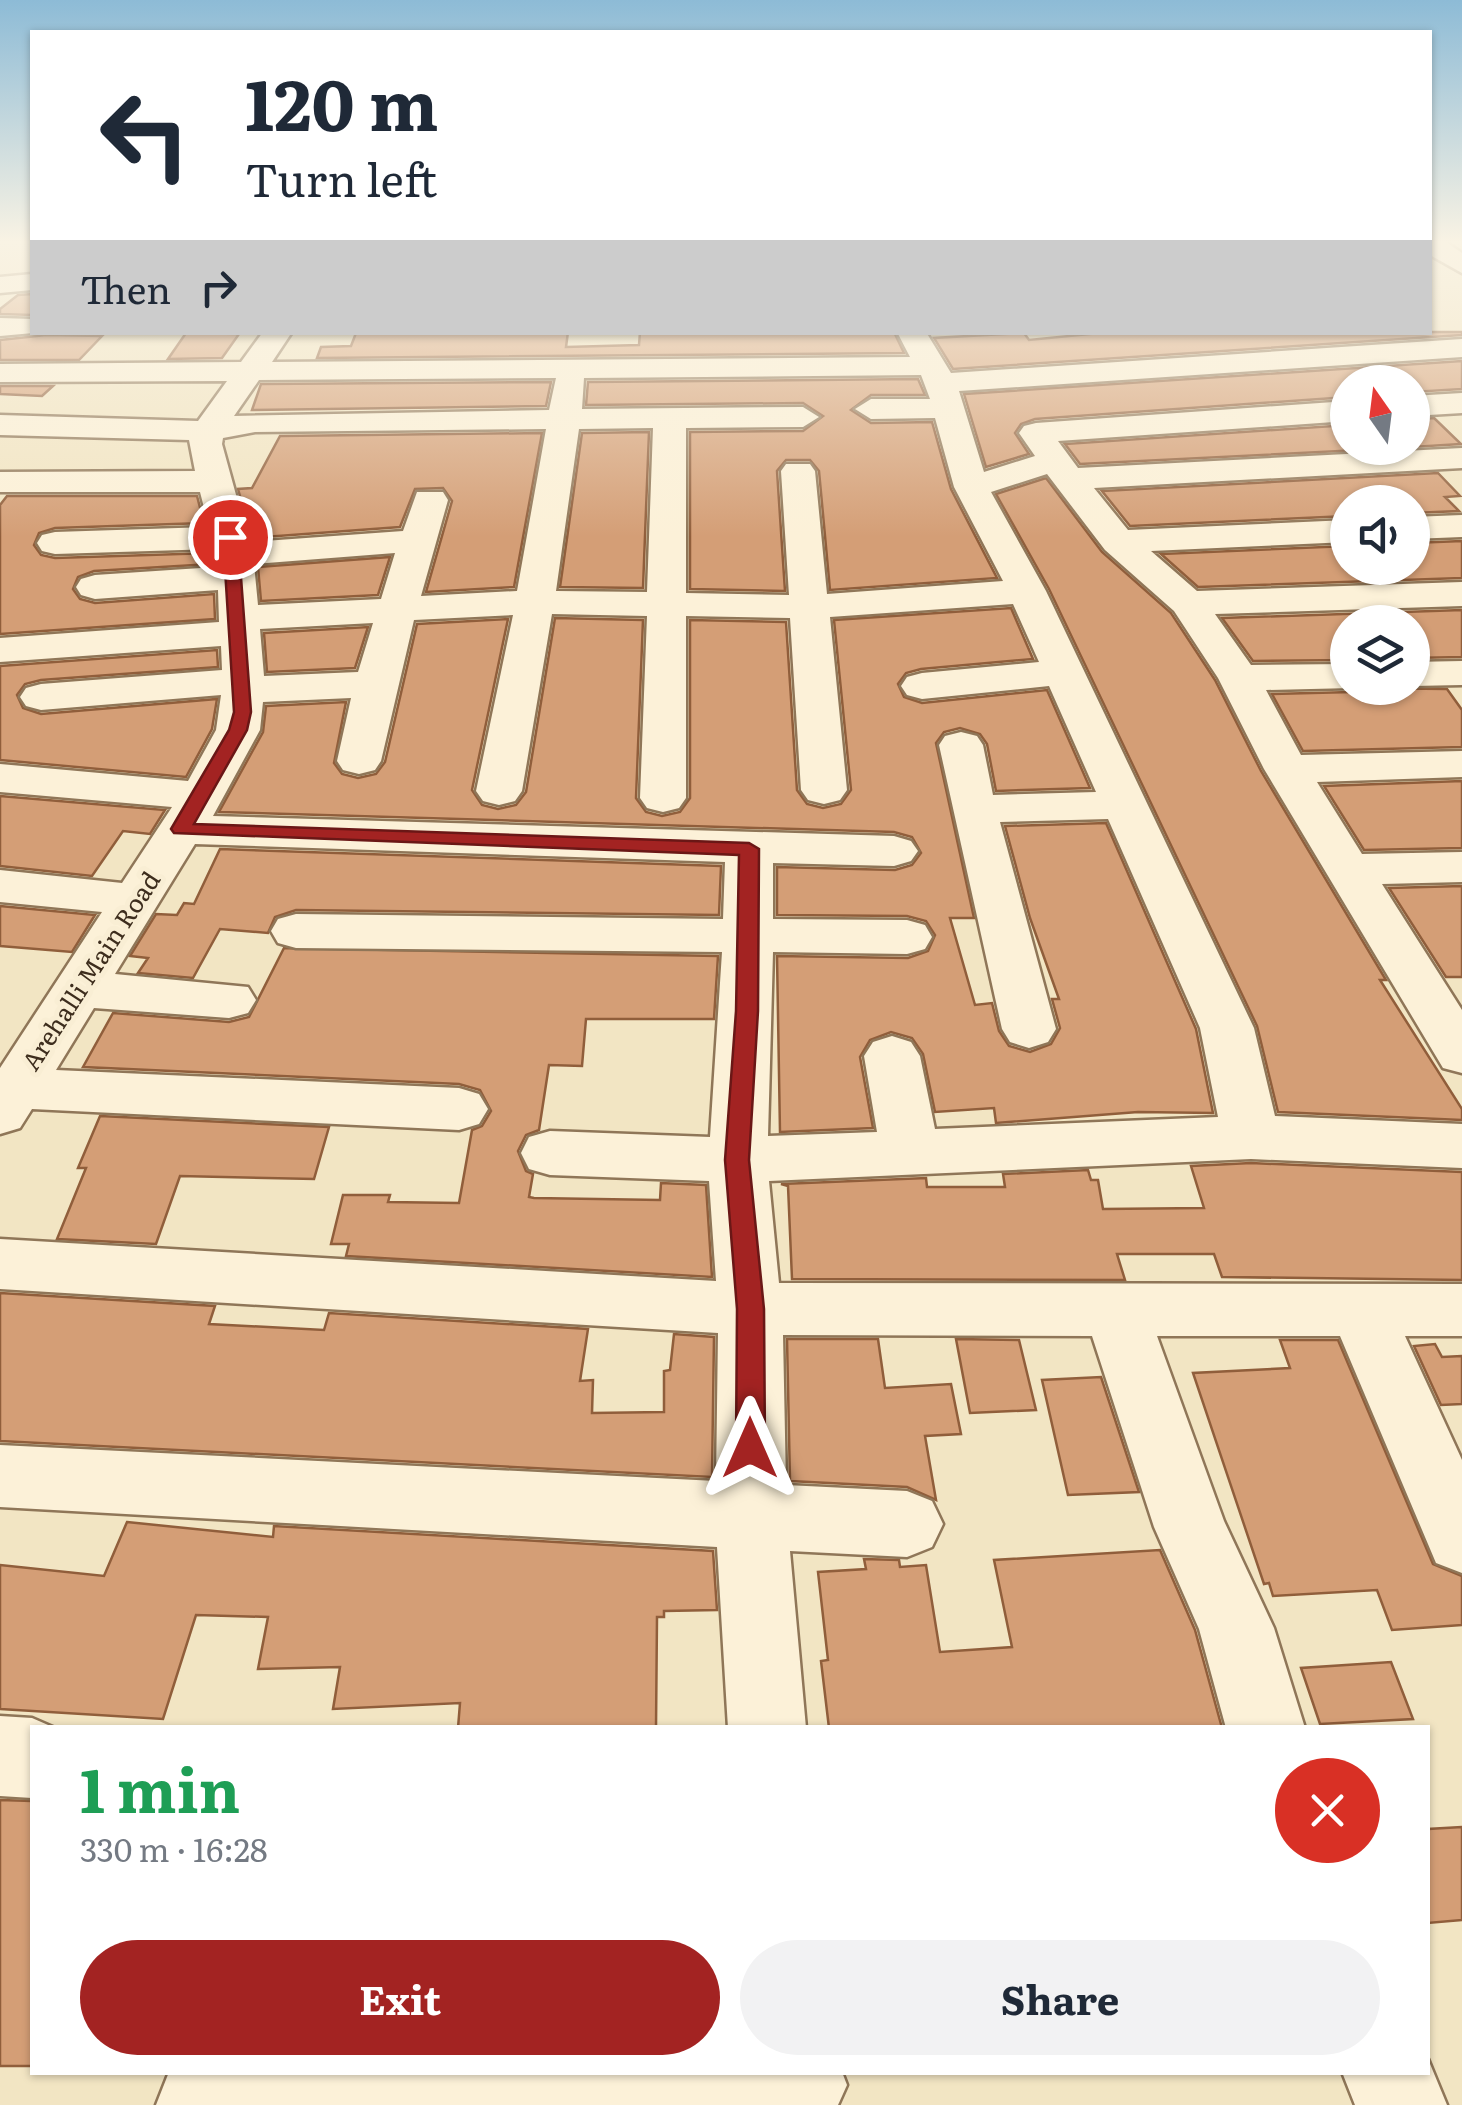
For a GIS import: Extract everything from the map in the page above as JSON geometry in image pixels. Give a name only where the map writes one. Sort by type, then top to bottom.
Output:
[{"type":"street","points":[[207,431],[273,340]]},
{"type":"street","points":[[498,791],[567,417],[573,340]]},
{"type":"street","points":[[1165,340],[1190,366]]},
{"type":"street","points":[[0,374],[571,370],[930,359],[1190,366],[1427,340]]},
{"type":"street","points":[[0,470],[44,426],[77,374],[105,346]]},
{"type":"street","points":[[870,409],[930,359]]},
{"type":"street","points":[[930,359],[971,486],[1027,591],[1226,1028],[1251,1137]]},
{"type":"street","points":[[1430,405],[1462,403]]},
{"type":"street","points":[[1330,412],[1036,433],[1118,542],[1188,603],[1240,678],[1286,769],[1351,869],[1447,1002],[1462,1054]]},
{"type":"street","points":[[663,798],[670,416]]},
{"type":"street","points":[[0,426],[207,431],[254,422],[788,417],[787,469],[810,607],[824,790]]},
{"type":"street","points":[[443,457],[455,418]]},
{"type":"street","name":"Arehalli Main Road","points":[[17,1068],[79,988],[192,813],[238,730],[244,686],[236,584],[217,481],[206,452],[207,431]]},
{"type":"street","points":[[1430,460],[1462,458]]},
{"type":"street","points":[[971,486],[1063,470],[1330,464]]},
{"type":"street","points":[[1369,465],[1386,485]]},
{"type":"street","points":[[0,482],[217,481]]},
{"type":"street","points":[[358,761],[414,541],[430,500]]},
{"type":"street","points":[[1430,519],[1462,526]]},
{"type":"street","points":[[1118,542],[1330,532]]},
{"type":"street","points":[[0,650],[236,584],[414,541]]},
{"type":"street","points":[[55,543],[236,584],[398,608],[535,602],[810,607],[1027,591]]},
{"type":"street","points":[[95,588],[236,584]]},
{"type":"street","points":[[1188,603],[1462,594]]},
{"type":"street","points":[[922,686],[1062,672]]},
{"type":"street","points":[[1430,674],[1462,674]]},
{"type":"street","points":[[1240,678],[1330,676]]},
{"type":"street","points":[[41,697],[244,686],[375,684]]},
{"type":"street","points":[[961,744],[973,809],[1029,1029]]},
{"type":"street","points":[[1286,769],[1462,764]]},
{"type":"street","points":[[0,778],[192,813],[749,849],[894,851]]},
{"type":"street","points":[[973,809],[1122,805]]},
{"type":"street","points":[[749,849],[737,1160],[750,1309],[751,1517],[766,1725]]},
{"type":"street","points":[[1351,869],[1462,867]]},
{"type":"street","points":[[0,886],[136,900]]},
{"type":"street","points":[[296,930],[907,937]]},
{"type":"street","points":[[79,988],[230,1000]]},
{"type":"street","points":[[892,1056],[910,1152]]},
{"type":"street","points":[[17,1068],[459,1109]]},
{"type":"street","points":[[550,1154],[737,1160],[1251,1137],[1462,1146]]},
{"type":"street","points":[[0,1264],[750,1309],[1462,1310]]},
{"type":"street","points":[[1116,1310],[1190,1528],[1236,1628],[1265,1725]]},
{"type":"street","points":[[1361,1310],[1462,1538]]},
{"type":"street","points":[[0,1476],[906,1524]]},
{"type":"street","points":[[0,1756],[30,1758]]},
{"type":"street","points":[[1388,2075],[1401,2105]]},
{"type":"street","points":[[202,2105],[802,2088]]},
{"type":"building","points":[[0,340],[98,340],[79,360],[0,360]]},
{"type":"building","points":[[181,340],[235,340],[222,358],[168,359]]},
{"type":"building","points":[[353,340],[567,340],[566,347],[639,345],[639,340],[898,340],[904,353],[317,358],[321,347],[351,346]]},
{"type":"building","points":[[935,340],[1384,340],[953,369]]},
{"type":"building","points":[[1462,361],[1462,389],[1430,391],[1430,365],[1402,365]]},
{"type":"building","points":[[1330,370],[1330,398],[1035,419],[1021,424],[1015,433],[1029,454],[986,467],[964,394]]},
{"type":"building","points":[[918,379],[925,395],[871,395],[851,410],[871,423],[932,422],[951,489],[997,578],[830,590],[819,471],[810,460],[786,460],[777,471],[785,591],[690,589],[690,432],[803,431],[823,416],[803,403],[586,405],[588,382]]},
{"type":"building","points":[[551,382],[546,406],[252,410],[261,384]]},
{"type":"building","points":[[0,386],[53,386],[42,396],[0,394]]},
{"type":"building","points":[[1430,418],[1434,418],[1461,444],[1430,446]]},
{"type":"building","points":[[1330,426],[1330,452],[1080,464],[1065,444]]},
{"type":"building","points":[[649,432],[643,588],[560,587],[582,433]]},
{"type":"building","points":[[542,433],[514,587],[426,592],[452,501],[443,488],[415,489],[400,527],[252,538],[238,489],[252,488],[280,436]]},
{"type":"building","points":[[1438,473],[1460,496],[1445,497],[1459,511],[1430,512],[1430,485],[1330,485],[1330,517],[1130,526],[1102,491]]},
{"type":"building","points":[[1046,478],[1102,552],[1171,613],[1215,680],[1261,771],[1386,980],[1380,980],[1462,1109],[1462,1120],[1278,1112],[1257,1026],[1049,589],[996,494]]},
{"type":"building","points":[[7,496],[197,496],[204,523],[55,528],[39,533],[34,545],[41,555],[55,558],[211,553],[212,564],[94,571],[78,577],[73,589],[80,599],[95,603],[214,594],[215,619],[0,634],[0,505]]},
{"type":"building","points":[[1462,541],[1462,578],[1430,579],[1430,542]]},
{"type":"building","points":[[1330,547],[1330,582],[1198,587],[1161,554]]},
{"type":"building","points":[[390,557],[378,595],[261,601],[258,567]]},
{"type":"building","points":[[1011,608],[1033,659],[921,669],[906,673],[898,684],[904,697],[922,703],[1047,690],[1090,788],[996,791],[987,744],[980,734],[960,728],[944,732],[936,743],[974,918],[950,918],[975,1005],[992,1003],[999,1031],[1009,1046],[1030,1052],[1051,1044],[1060,1028],[1052,999],[1059,999],[1030,918],[1005,826],[1106,823],[1196,1029],[1213,1113],[1138,1112],[996,1123],[994,1108],[935,1112],[923,1054],[912,1038],[891,1032],[870,1040],[860,1057],[873,1128],[780,1132],[777,956],[908,958],[928,951],[935,935],[926,921],[907,916],[777,915],[777,867],[895,870],[912,865],[921,853],[912,837],[894,832],[219,812],[263,732],[266,706],[346,702],[334,763],[342,774],[358,778],[376,774],[385,762],[417,624],[508,619],[472,790],[482,805],[498,809],[516,805],[526,792],[555,618],[643,620],[636,798],[646,812],[662,816],[680,812],[690,798],[690,620],[786,622],[797,790],[807,804],[823,808],[841,804],[851,790],[834,620]]},
{"type":"building","points":[[1462,610],[1462,657],[1430,658],[1430,611]]},
{"type":"building","points":[[1330,614],[1330,660],[1253,661],[1222,618]]},
{"type":"building","points":[[368,627],[355,668],[267,672],[264,633]]},
{"type":"building","points":[[217,650],[218,667],[41,680],[25,684],[17,695],[23,708],[41,714],[217,699],[212,729],[186,777],[0,760],[0,666]]},
{"type":"building","points":[[1430,689],[1447,689],[1462,710],[1462,747],[1303,751],[1272,694],[1330,693],[1330,705],[1430,705]]},
{"type":"building","points":[[1462,781],[1462,848],[1364,850],[1324,786]]},
{"type":"building","points":[[0,796],[165,810],[150,834],[123,831],[92,876],[0,866]]},
{"type":"building","points":[[220,849],[721,866],[719,915],[296,910],[275,917],[268,933],[220,929],[193,978],[138,973],[148,958],[130,956],[156,914],[177,915],[184,903],[194,904]]},
{"type":"building","points":[[1462,886],[1462,977],[1446,977],[1389,888]]},
{"type":"building","points":[[0,906],[95,915],[72,952],[0,946]]},
{"type":"building","points":[[284,948],[718,956],[714,1019],[586,1019],[582,1066],[549,1065],[539,1130],[526,1135],[518,1151],[526,1171],[533,1174],[529,1197],[534,1198],[660,1200],[661,1183],[706,1185],[712,1277],[346,1256],[349,1244],[331,1244],[343,1195],[390,1195],[388,1202],[459,1203],[472,1130],[482,1126],[491,1111],[480,1090],[459,1084],[83,1067],[113,1013],[229,1022],[249,1017]]},
{"type":"building","points":[[100,1116],[329,1127],[314,1179],[180,1176],[156,1244],[57,1239],[86,1168],[78,1168]]},
{"type":"building","points":[[1251,1163],[1462,1172],[1462,1280],[1222,1277],[1214,1254],[1117,1254],[1125,1280],[792,1279],[788,1186],[781,1184],[926,1178],[927,1187],[1005,1187],[1003,1174],[1088,1170],[1091,1180],[1098,1180],[1103,1209],[1204,1208],[1191,1166]]},
{"type":"building","points":[[0,1293],[215,1306],[209,1324],[324,1330],[329,1313],[588,1329],[580,1381],[593,1380],[592,1413],[664,1412],[664,1371],[670,1370],[674,1334],[714,1337],[712,1477],[0,1441]]},
{"type":"building","points":[[787,1339],[878,1339],[885,1388],[951,1384],[961,1434],[925,1436],[936,1500],[907,1487],[790,1481]]},
{"type":"building","points":[[956,1339],[1019,1340],[1036,1410],[970,1413]]},
{"type":"building","points":[[1280,1340],[1338,1340],[1433,1564],[1462,1576],[1462,1625],[1392,1630],[1377,1590],[1273,1596],[1269,1583],[1264,1584],[1193,1373],[1290,1368]]},
{"type":"building","points":[[1435,1344],[1442,1357],[1462,1356],[1462,1404],[1441,1405],[1414,1346]]},
{"type":"building","points":[[1101,1377],[1139,1492],[1068,1495],[1042,1380]]},
{"type":"building","points":[[127,1522],[273,1537],[274,1526],[713,1551],[717,1610],[664,1611],[664,1617],[657,1617],[656,1725],[458,1725],[460,1703],[333,1709],[340,1667],[258,1669],[268,1617],[196,1615],[163,1719],[0,1709],[0,1565],[104,1576]]},
{"type":"building","points":[[1160,1550],[1195,1630],[1221,1725],[829,1725],[821,1661],[828,1660],[818,1572],[866,1569],[864,1559],[899,1560],[900,1567],[926,1565],[940,1652],[1012,1647],[994,1560]]},
{"type":"building","points":[[1391,1662],[1413,1719],[1320,1724],[1301,1668]]},
{"type":"building","points":[[0,1800],[30,1801],[30,2066],[0,2066]]},
{"type":"building","points":[[1462,1827],[1462,1920],[1430,1923],[1430,1829]]},
{"type":"route","points":[[230,537],[244,681],[242,712],[238,730],[181,829],[749,849],[747,1011],[737,1160],[750,1309],[750,1448]]}]
